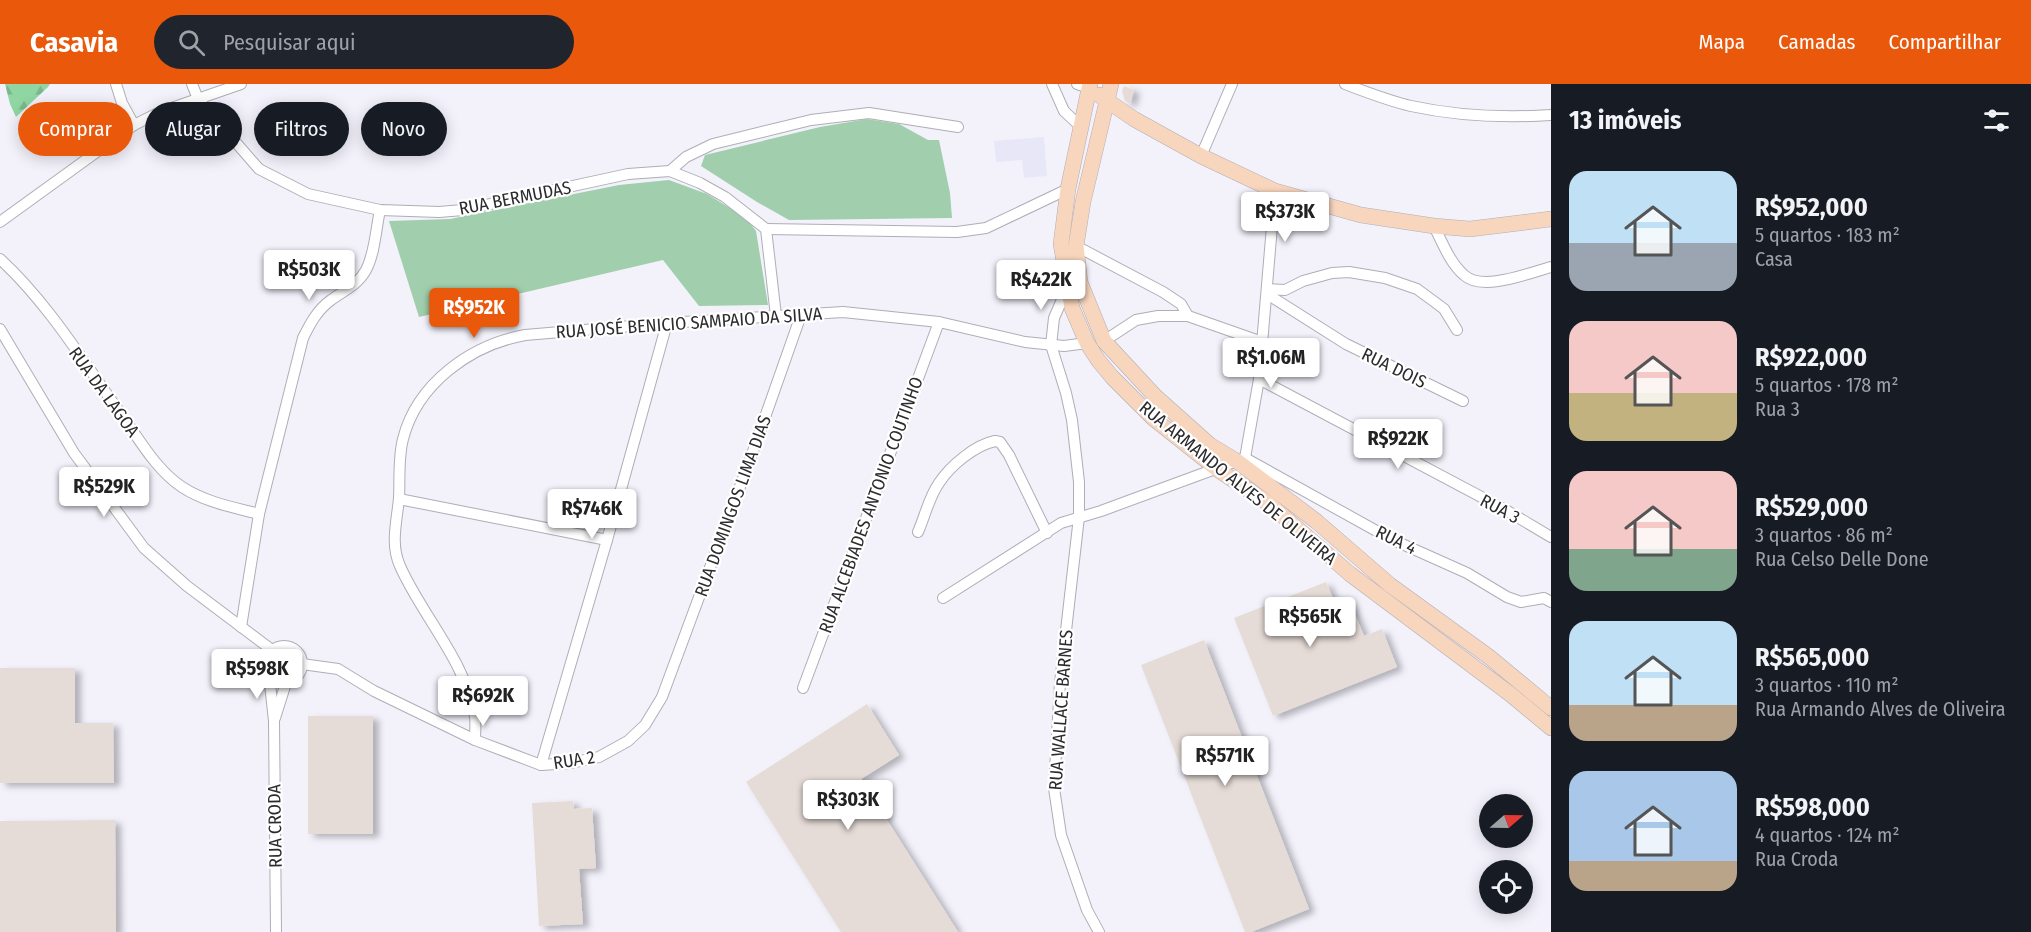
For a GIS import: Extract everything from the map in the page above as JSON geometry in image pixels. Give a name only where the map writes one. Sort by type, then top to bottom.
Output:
[{"type":"main road","name":"RUA ARMANDO ALVES DE OLIVEIRA","points":[[1111,84],[1083,201],[1076,246],[1080,282],[1104,341],[1116,356],[1171,410],[1210,445],[1242,460],[1390,585],[1488,656],[1551,708]]},
{"type":"main road","name":"RUA ARMANDO ALVES DE OLIVEIRA","points":[[1086,85],[1061,244],[1072,308],[1087,343],[1112,377],[1154,418],[1217,469],[1269,503],[1350,574],[1510,694],[1551,728]]},
{"type":"main road","points":[[1086,85],[1134,119],[1201,156],[1275,192],[1361,215],[1434,226],[1470,229],[1551,219]]},
{"type":"main road","points":[[1081,127],[1134,119]]},
{"type":"street","points":[[116,84],[122,103],[134,126]]},
{"type":"street","name":"RUA BERMUDAS","points":[[192,84],[198,99],[259,169],[308,194],[380,210],[413,212],[463,210],[628,174],[670,171],[700,183],[725,197],[766,228]]},
{"type":"street","points":[[0,222],[134,126],[160,112],[241,84]]},
{"type":"street","points":[[1052,84],[1064,111],[1081,127]]},
{"type":"street","points":[[1201,156],[1232,84]]},
{"type":"street","points":[[1348,85],[1410,106],[1449,112],[1516,117],[1551,114]]},
{"type":"street","points":[[670,171],[686,157],[713,144],[778,127],[847,115],[869,113],[958,128]]},
{"type":"street","points":[[776,316],[766,228],[957,232],[986,228],[1068,189]]},
{"type":"street","points":[[942,598],[1061,523],[1101,511],[1242,460],[1259,379],[1275,192]]},
{"type":"street","points":[[241,627],[259,514],[303,338],[316,314],[346,291],[365,272],[380,210]]},
{"type":"street","points":[[1434,226],[1464,276],[1472,280],[1482,283],[1492,282],[1551,267]]},
{"type":"street","points":[[1076,246],[1163,292],[1181,304],[1188,316]]},
{"type":"street","name":"RUA DA LAGOA","points":[[0,259],[49,314],[150,454],[170,478],[201,497],[259,514]]},
{"type":"street","points":[[1267,292],[1285,290],[1303,281],[1332,273],[1349,272],[1386,278],[1417,290],[1432,300],[1444,309],[1457,330]]},
{"type":"street","name":"RUA WALLACE BARNES","points":[[1067,288],[1054,318],[1051,345],[1072,420],[1079,517],[1060,683],[1054,788],[1061,835],[1087,910],[1099,932]]},
{"type":"street","name":"RUA DOIS","points":[[1267,292],[1346,344],[1463,401]]},
{"type":"street","name":"RUA JOSÉ BENICIO SAMPAIO DA SILVA","points":[[475,740],[475,717],[461,675],[397,557],[395,533],[403,438],[421,398],[444,374],[484,349],[506,339],[543,333],[843,312],[939,322],[1008,339],[1051,345]]},
{"type":"street","name":"RUA DOMINGOS LIMA DIAS","points":[[662,697],[736,500],[801,315]]},
{"type":"street","points":[[1104,341],[1136,320],[1158,316],[1188,316],[1262,342]]},
{"type":"street","name":"RUA ALCEBIADES ANTONIO COUTINHO","points":[[803,688],[939,322]]},
{"type":"street","points":[[541,765],[667,323]]},
{"type":"street","points":[[0,329],[74,453],[144,548],[188,586],[272,650]]},
{"type":"street","points":[[1051,345],[1074,346],[1087,343]]},
{"type":"street","name":"RUA 3","points":[[1259,379],[1551,537]]},
{"type":"street","points":[[918,532],[938,484],[946,474],[972,452],[990,442],[1000,442],[1009,455],[1047,533]]},
{"type":"street","name":"RUA 4","points":[[1242,460],[1391,539],[1467,573],[1507,597],[1521,602],[1548,600]]},
{"type":"street","points":[[399,499],[607,540]]},
{"type":"street","points":[[1548,600],[1551,588]]},
{"type":"street","points":[[278,647],[291,648],[301,657],[302,664],[298,676],[286,683],[273,680],[269,675],[266,662],[272,650],[278,647]]},
{"type":"street","name":"RUA 2","points":[[302,664],[338,669],[374,691],[475,740],[541,765],[571,764],[600,758],[628,741],[645,725],[662,697]]},
{"type":"street","name":"RUA CRODA","points":[[269,675],[274,721],[276,932]]},
{"type":"street","name":"RUA CRODA","points":[[274,721],[286,683]]},
{"type":"shaded area","points":[[1044,137],[1047,176],[1024,178],[1022,160],[996,162],[994,141]]},
{"type":"green space","points":[[5,84],[50,84],[32,102],[18,102],[16,117]]},
{"type":"green space","points":[[867,119],[899,124],[928,140],[939,140],[950,193],[952,218],[789,220],[701,166],[705,155],[820,127]]},
{"type":"green space","points":[[669,180],[707,194],[746,218],[756,231],[768,305],[699,306],[663,260],[419,317],[389,221],[450,219],[619,185]]},
{"type":"building","points":[[1124,86],[1134,90],[1130,104],[1125,101],[1122,91]]},
{"type":"building","points":[[1326,582],[1337,608],[1350,602],[1364,636],[1382,629],[1397,667],[1273,716],[1234,618]]},
{"type":"building","points":[[1204,640],[1309,909],[1251,932],[1245,932],[1141,665]]},
{"type":"building","points":[[0,668],[75,668],[75,723],[113,723],[114,783],[0,783]]},
{"type":"building","points":[[867,704],[899,755],[861,779],[958,932],[841,932],[746,782]]},
{"type":"building","points":[[308,716],[373,716],[373,834],[308,834]]},
{"type":"building","points":[[573,801],[574,809],[592,808],[596,868],[579,869],[583,924],[539,926],[532,803]]},
{"type":"building","points":[[115,820],[116,932],[0,932],[0,821]]}]
